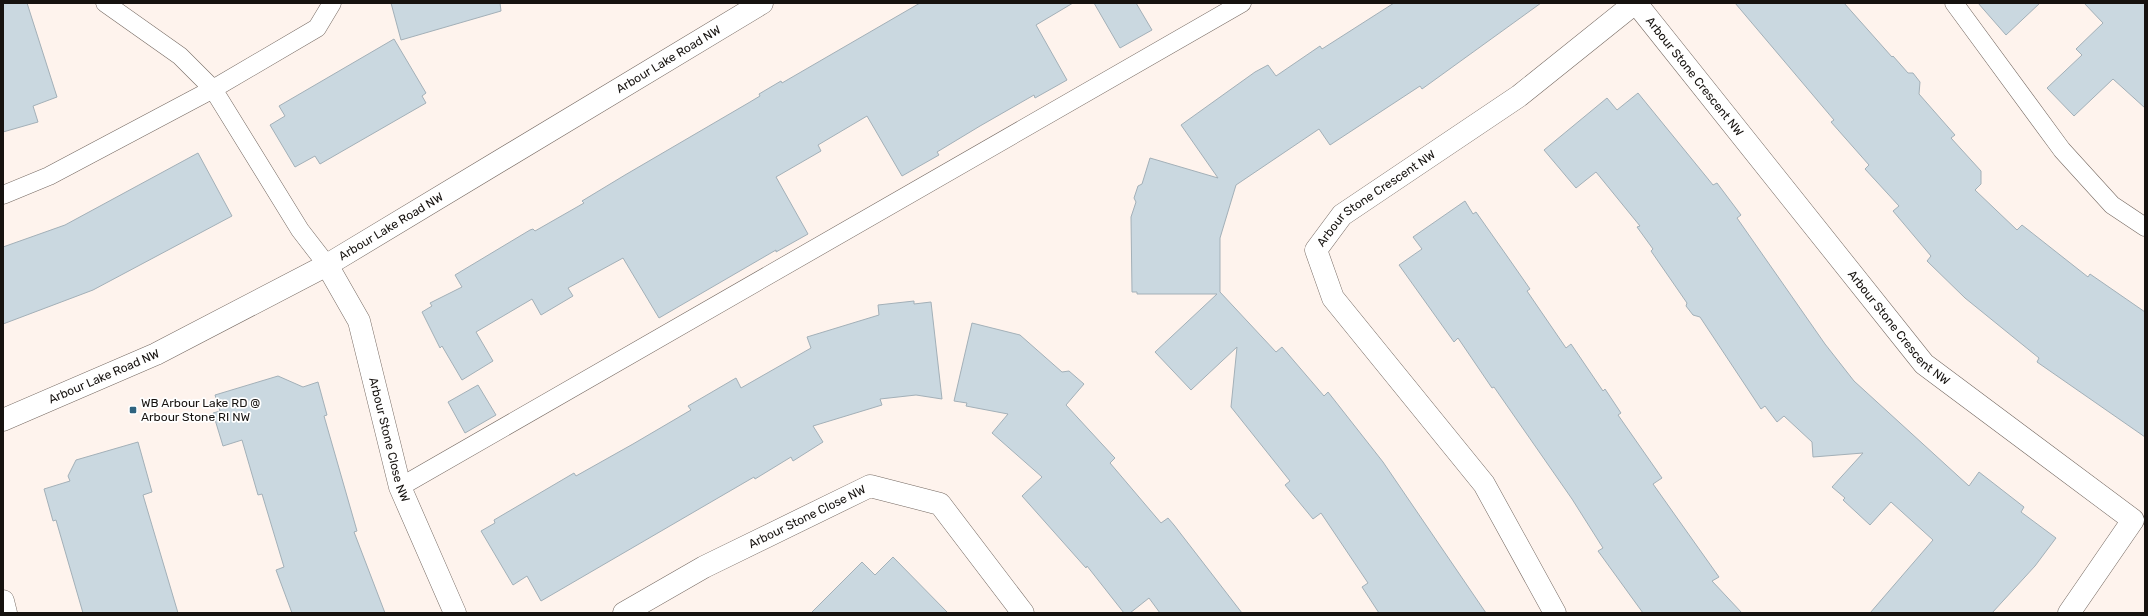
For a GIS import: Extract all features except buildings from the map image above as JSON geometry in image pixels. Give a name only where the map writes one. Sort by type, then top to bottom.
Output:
[{"type":"street","name":"Arbour Lake Road NW","points":[[3,420],[156,354],[327,265],[762,3]]},
{"type":"street","name":"Arbour Stone Crescent NW","points":[[1555,613],[1484,484],[1333,298],[1316,250],[1342,215],[1519,96],[1635,3],[1924,364],[2139,519],[2069,613]]},
{"type":"street","name":"Arbour Stone Close NW","points":[[327,265],[359,321],[400,487],[455,613]]},
{"type":"street","name":"Arbour Stone Close NW","points":[[624,613],[704,567],[870,486],[940,504],[1023,613]]},
{"type":"street","points":[[3,601],[6,613]]},
{"type":"lane","points":[[105,3],[180,56],[213,89],[300,230],[327,265]]},
{"type":"lane","points":[[3,195],[49,176],[213,89],[317,28],[332,3]]},
{"type":"lane","points":[[400,487],[1242,3]]},
{"type":"lane","points":[[1954,3],[2062,150],[2112,205],[2145,227]]},
{"type":"place","name":"WB Arbour Lake RD @ Arbour Stone RI NW","points":[[133,410]]}]
